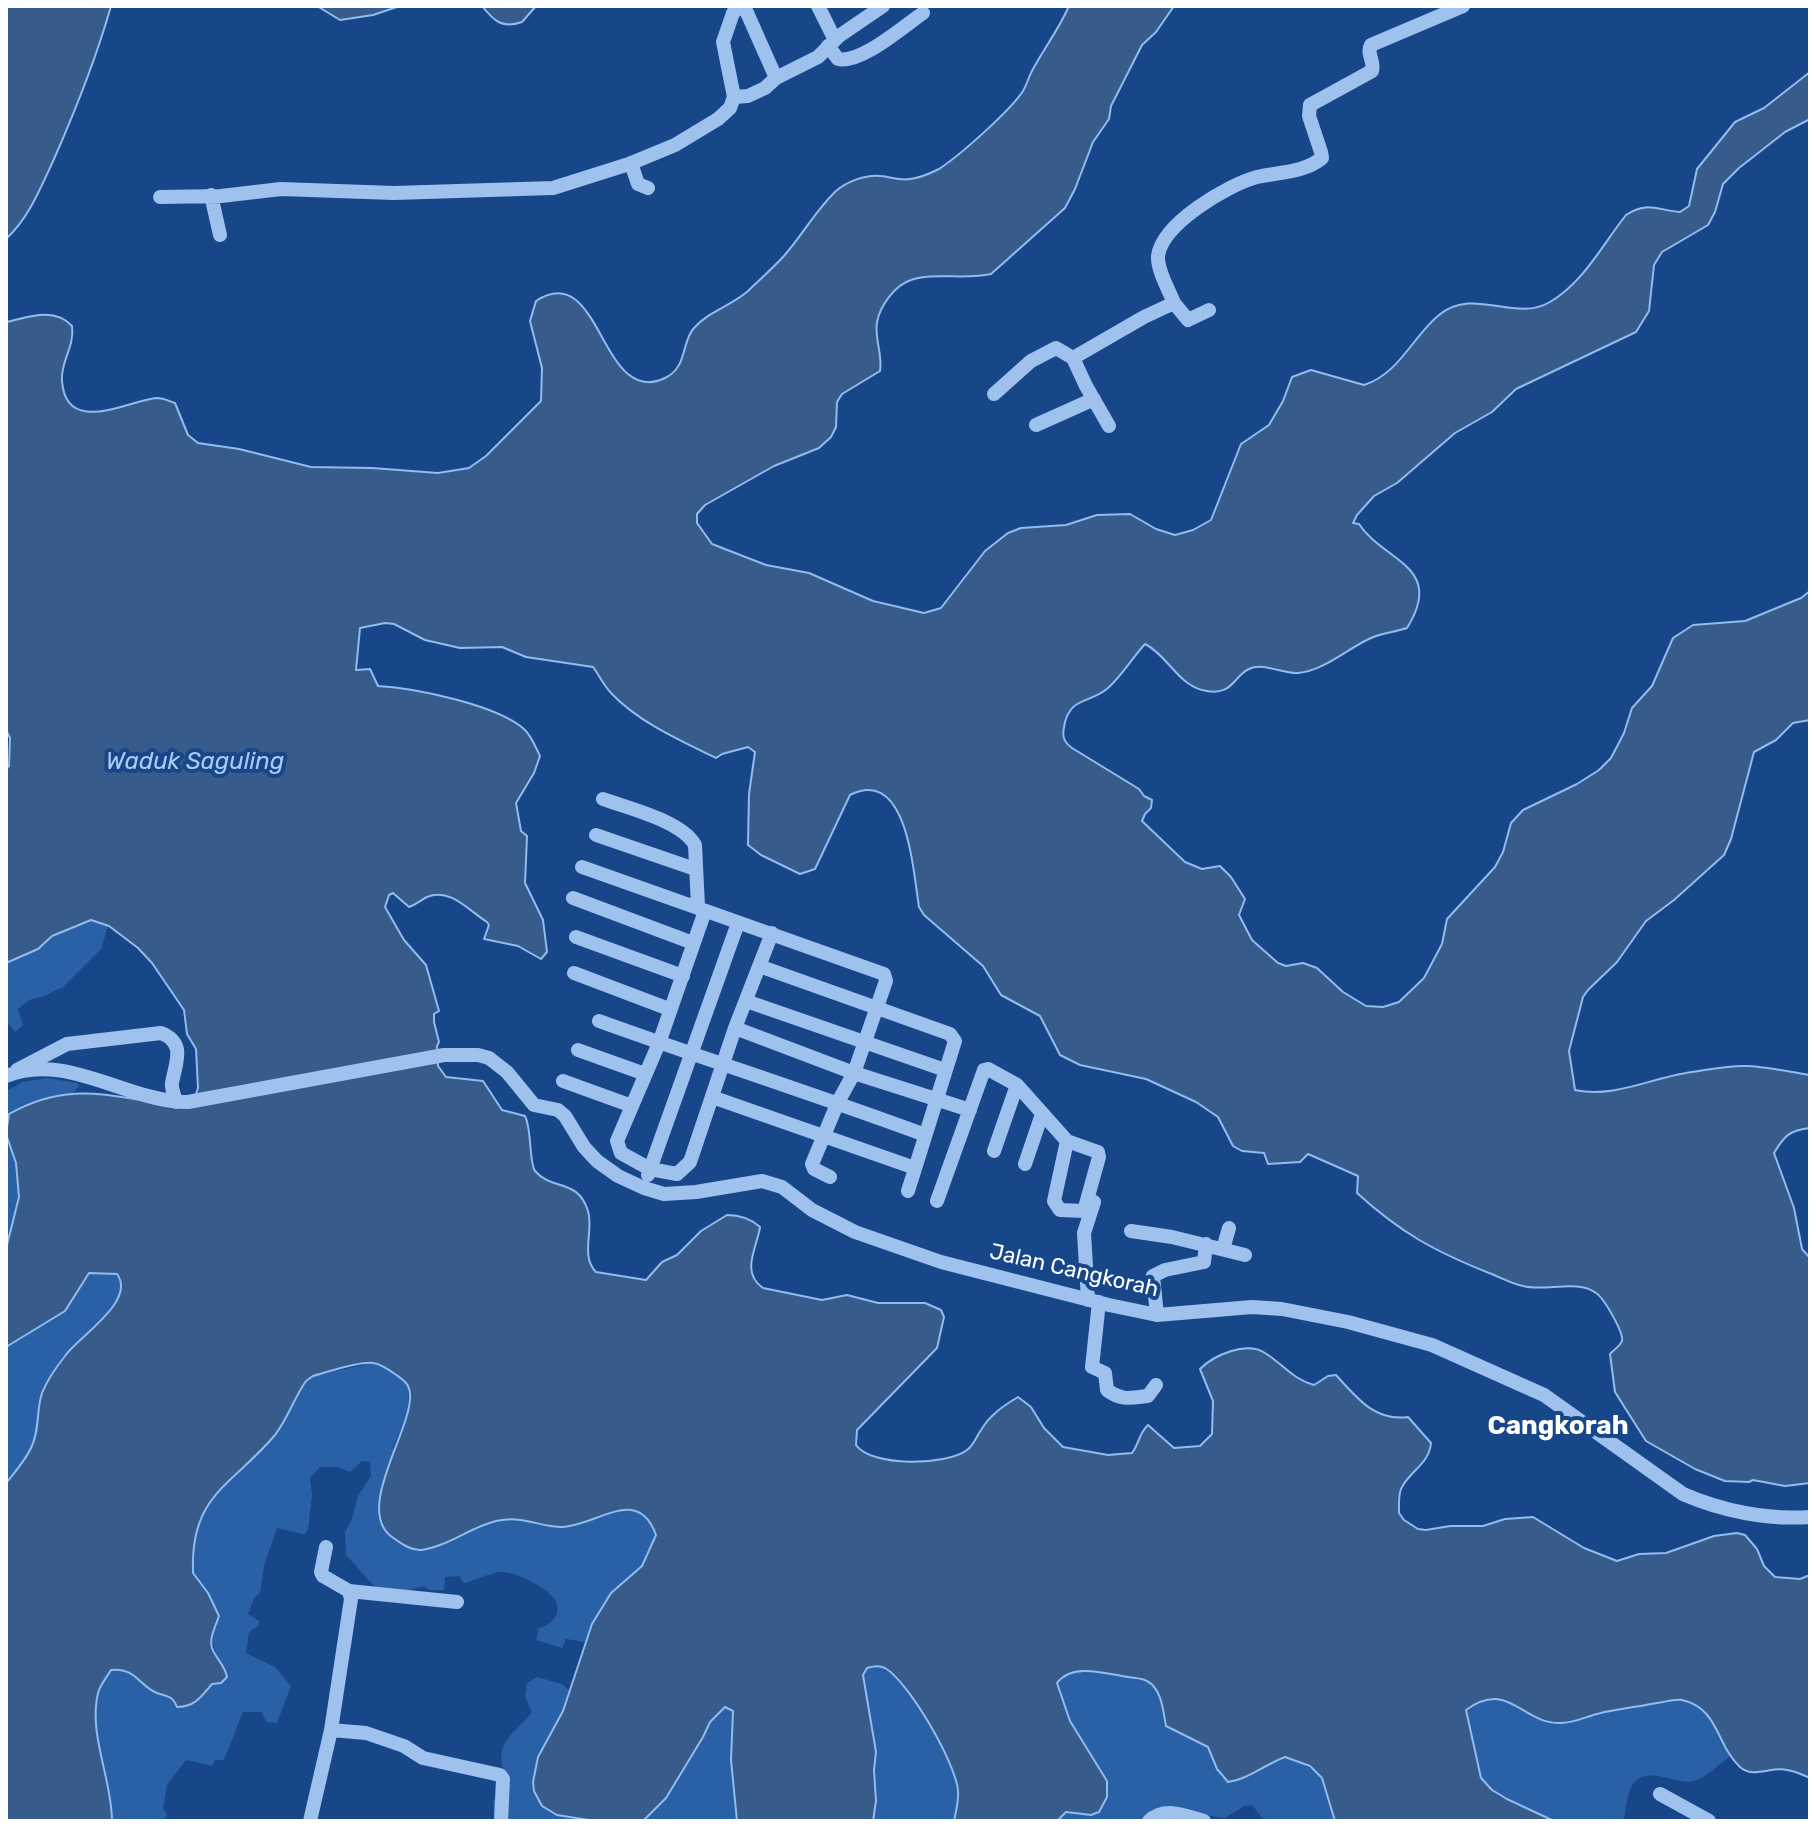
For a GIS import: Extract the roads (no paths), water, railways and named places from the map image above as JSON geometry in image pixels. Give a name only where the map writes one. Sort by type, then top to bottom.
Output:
[{"type":"street","points":[[160,197],[281,189],[394,193],[553,188],[631,163],[675,145],[718,119],[730,108],[734,97],[723,42],[733,13],[742,6],[776,78]]},
{"type":"street","points":[[818,6],[838,59],[853,58],[873,48],[923,13]]},
{"type":"street","points":[[734,97],[748,96],[765,88],[776,78],[818,57],[883,6]]},
{"type":"street","points":[[1209,310],[1187,320],[1174,303],[1157,260],[1166,235],[1223,192],[1249,180],[1292,171],[1322,158],[1309,116],[1310,105],[1372,71],[1371,45],[1463,6]]},
{"type":"street","points":[[631,163],[638,184],[648,188]]},
{"type":"street","points":[[211,195],[220,235]]},
{"type":"street","points":[[1073,358],[1174,303]]},
{"type":"street","points":[[994,394],[1031,361],[1056,348],[1073,358],[1109,426]]},
{"type":"street","points":[[1036,425],[1094,399]]},
{"type":"street","points":[[603,799],[671,824],[691,838],[695,845],[701,909],[683,976],[659,1043],[617,1141],[621,1153],[650,1169],[677,1174],[690,1162],[735,1028],[772,933]]},
{"type":"street","points":[[596,835],[695,869]]},
{"type":"street","points":[[582,867],[884,974],[886,981],[854,1073],[812,1164],[814,1169],[830,1177]]},
{"type":"street","points":[[573,898],[693,943]]},
{"type":"street","points":[[644,1188],[738,923]]},
{"type":"street","points":[[576,937],[683,976]]},
{"type":"street","points":[[759,966],[950,1034],[955,1041],[908,1191]]},
{"type":"street","points":[[574,973],[669,1009]]},
{"type":"street","points":[[746,1001],[945,1070]]},
{"type":"street","points":[[599,1021],[723,1066],[838,1102],[925,1135]]},
{"type":"street","points":[[735,1028],[854,1073],[970,1110]]},
{"type":"street","points":[[161,1033],[167,1034],[180,1054],[172,1081],[182,1102],[154,1100],[77,1073],[38,1070],[10,1074],[67,1044],[161,1033]]},
{"type":"street","points":[[578,1050],[645,1074]]},
{"type":"street","name":"Jalan Cangkorah","points":[[182,1102],[440,1055],[478,1055],[489,1058],[507,1072],[534,1105],[558,1110],[565,1116],[584,1147],[597,1161],[618,1176],[644,1188],[664,1194],[696,1192],[746,1182],[772,1183],[812,1210],[855,1232],[941,1262],[1093,1301],[1157,1315],[1252,1307],[1282,1309],[1348,1322],[1432,1345],[1544,1395],[1683,1494],[1703,1503],[1749,1514],[1810,1517]]},
{"type":"street","points":[[937,1201],[984,1070],[988,1069],[1017,1085],[1067,1141],[1098,1152],[1084,1211],[1081,1212],[1060,1210],[1054,1201],[1067,1141]]},
{"type":"street","points":[[563,1081],[632,1106]]},
{"type":"street","points":[[994,1151],[1017,1085]]},
{"type":"street","points":[[712,1097],[915,1168]]},
{"type":"street","points":[[1025,1164],[1042,1114]]},
{"type":"street","points":[[1096,1198],[1084,1233],[1093,1301],[1092,1367],[1105,1373],[1107,1390],[1118,1399],[1148,1396],[1156,1385]]},
{"type":"street","points":[[1223,1249],[1229,1228]]},
{"type":"street","points":[[1131,1231],[1206,1244],[1245,1255]]},
{"type":"street","points":[[1157,1315],[1153,1276],[1165,1270],[1204,1262],[1206,1244]]},
{"type":"street","points":[[326,1547],[321,1572],[323,1576],[349,1591],[457,1602]]},
{"type":"street","points":[[310,1821],[331,1730],[344,1653],[349,1591]]},
{"type":"street","points":[[331,1730],[371,1734],[404,1746],[423,1758],[500,1775],[503,1779],[501,1821]]},
{"type":"street","points":[[1660,1794],[1709,1821]]},
{"type":"street","points":[[1149,1821],[1156,1815],[1166,1813],[1204,1821]]},
{"type":"water","points":[[6,6],[111,6],[85,84],[54,159],[28,212],[6,239]]},
{"type":"water","points":[[317,6],[400,6],[373,15],[340,20]]},
{"type":"water","points":[[482,6],[536,6],[522,22],[509,25],[495,20]]},
{"type":"water","name":"Waduk Saguling","points":[[1069,6],[1174,6],[1156,32],[1142,45],[1111,106],[1109,119],[1093,142],[1065,208],[991,274],[919,278],[894,291],[877,322],[880,371],[842,394],[837,402],[836,427],[831,437],[819,448],[774,466],[705,505],[697,514],[697,523],[712,544],[766,565],[809,573],[873,601],[924,613],[941,608],[985,551],[1008,533],[1021,528],[1066,525],[1097,515],[1130,514],[1156,529],[1175,535],[1193,530],[1211,520],[1241,444],[1269,425],[1292,377],[1311,370],[1364,385],[1387,372],[1439,315],[1452,307],[1480,304],[1522,309],[1550,302],[1582,274],[1626,215],[1646,207],[1680,212],[1689,206],[1697,169],[1735,122],[1764,108],[1810,72],[1810,119],[1785,132],[1739,168],[1723,184],[1708,225],[1662,252],[1654,265],[1649,311],[1636,332],[1516,389],[1492,412],[1455,433],[1397,483],[1374,496],[1357,515],[1353,523],[1359,524],[1415,578],[1419,591],[1417,607],[1407,628],[1371,638],[1308,671],[1292,673],[1255,667],[1244,672],[1226,689],[1212,692],[1186,681],[1145,644],[1108,688],[1070,710],[1063,734],[1072,748],[1152,800],[1151,808],[1142,821],[1185,862],[1202,869],[1220,866],[1231,877],[1245,899],[1239,915],[1252,940],[1278,963],[1286,966],[1303,963],[1317,968],[1343,992],[1366,1006],[1383,1007],[1399,1002],[1424,978],[1442,944],[1447,919],[1495,867],[1511,823],[1523,810],[1577,784],[1611,758],[1632,708],[1652,686],[1673,638],[1693,625],[1745,621],[1801,598],[1810,591],[1810,720],[1793,723],[1776,740],[1754,752],[1724,855],[1646,921],[1617,962],[1588,990],[1583,997],[1569,1051],[1575,1090],[1589,1092],[1617,1090],[1672,1076],[1733,1066],[1763,1067],[1810,1075],[1810,1128],[1788,1135],[1774,1153],[1794,1208],[1802,1249],[1810,1258],[1810,1483],[1785,1486],[1753,1480],[1725,1481],[1695,1469],[1646,1441],[1615,1392],[1610,1354],[1622,1341],[1620,1331],[1604,1301],[1589,1289],[1523,1286],[1469,1265],[1419,1240],[1373,1207],[1357,1193],[1358,1176],[1308,1154],[1300,1162],[1268,1164],[1264,1153],[1242,1151],[1233,1146],[1218,1117],[1196,1102],[1146,1079],[1080,1065],[1060,1055],[1040,1016],[1001,995],[983,966],[924,915],[919,907],[904,827],[896,808],[884,795],[869,790],[850,795],[815,869],[800,874],[761,855],[748,845],[749,794],[755,752],[748,747],[716,758],[675,738],[622,703],[608,690],[593,667],[526,657],[502,647],[460,648],[425,640],[394,624],[385,623],[360,628],[356,670],[370,669],[378,686],[433,694],[495,712],[524,729],[540,756],[516,803],[521,831],[527,836],[525,883],[543,920],[547,952],[541,959],[518,946],[484,939],[489,925],[487,922],[444,895],[427,897],[409,907],[393,893],[389,895],[385,907],[404,940],[426,965],[439,1011],[434,1014],[439,1042],[438,1066],[446,1077],[483,1081],[502,1110],[525,1116],[535,1171],[549,1181],[571,1189],[584,1201],[589,1218],[589,1258],[596,1272],[646,1280],[662,1262],[677,1255],[701,1231],[727,1215],[749,1219],[760,1227],[751,1267],[756,1282],[763,1288],[822,1300],[847,1295],[878,1303],[925,1303],[941,1310],[944,1317],[937,1348],[857,1430],[856,1445],[877,1457],[909,1462],[957,1455],[971,1446],[993,1415],[1018,1397],[1031,1407],[1044,1428],[1063,1447],[1108,1455],[1132,1453],[1148,1425],[1174,1448],[1200,1446],[1212,1434],[1213,1401],[1200,1369],[1231,1351],[1249,1348],[1265,1353],[1294,1375],[1314,1385],[1328,1376],[1336,1375],[1376,1412],[1396,1418],[1408,1417],[1431,1443],[1427,1456],[1406,1481],[1399,1496],[1399,1513],[1418,1529],[1483,1526],[1505,1519],[1533,1517],[1584,1548],[1617,1561],[1639,1554],[1666,1553],[1714,1536],[1745,1535],[1757,1549],[1764,1566],[1775,1577],[1800,1579],[1810,1575],[1810,1778],[1781,1769],[1751,1772],[1740,1767],[1710,1719],[1694,1704],[1682,1700],[1561,1723],[1535,1717],[1515,1705],[1493,1699],[1466,1710],[1481,1778],[1492,1790],[1507,1799],[1554,1821],[1335,1821],[1322,1778],[1310,1766],[1285,1757],[1228,1782],[1217,1769],[1208,1747],[1166,1726],[1156,1689],[1147,1681],[1081,1671],[1063,1677],[1057,1683],[1070,1721],[1107,1781],[1107,1797],[1099,1812],[1091,1815],[1066,1812],[1057,1821],[954,1821],[958,1790],[940,1743],[906,1689],[885,1668],[876,1666],[867,1668],[863,1675],[876,1752],[873,1821],[737,1821],[731,1760],[733,1711],[725,1707],[710,1722],[666,1798],[643,1821],[595,1821],[557,1815],[542,1806],[534,1791],[538,1757],[563,1711],[592,1624],[611,1593],[642,1566],[656,1535],[648,1520],[639,1512],[628,1510],[562,1527],[515,1519],[496,1521],[432,1548],[418,1550],[404,1545],[382,1526],[379,1508],[382,1486],[406,1419],[410,1400],[408,1386],[384,1367],[367,1363],[313,1376],[306,1381],[275,1435],[217,1494],[198,1525],[193,1573],[208,1593],[219,1616],[211,1644],[227,1677],[221,1683],[212,1684],[193,1703],[177,1707],[171,1698],[151,1690],[132,1674],[111,1670],[99,1690],[96,1724],[112,1821],[6,1821],[6,1483],[31,1448],[40,1400],[49,1379],[72,1348],[113,1307],[121,1284],[117,1274],[89,1273],[65,1311],[6,1347],[6,1249],[19,1197],[16,1163],[6,1134],[9,1114],[34,1102],[79,1094],[192,1106],[198,1088],[196,1049],[187,1034],[184,1010],[152,963],[109,926],[91,920],[52,936],[38,949],[6,963],[6,770],[9,766],[10,738],[6,730],[6,322],[49,315],[72,326],[62,381],[66,398],[75,408],[86,412],[159,398],[175,403],[188,435],[198,443],[239,449],[311,467],[438,473],[469,468],[486,456],[541,401],[542,368],[530,321],[536,301],[558,293],[575,299],[627,373],[644,382],[665,378],[677,368],[694,328],[741,296],[770,270],[836,191],[869,176],[906,179],[925,175],[948,163],[984,133],[1023,91]]},
{"type":"district","name":"Cangkorah","points":[[1558,1426]]}]
